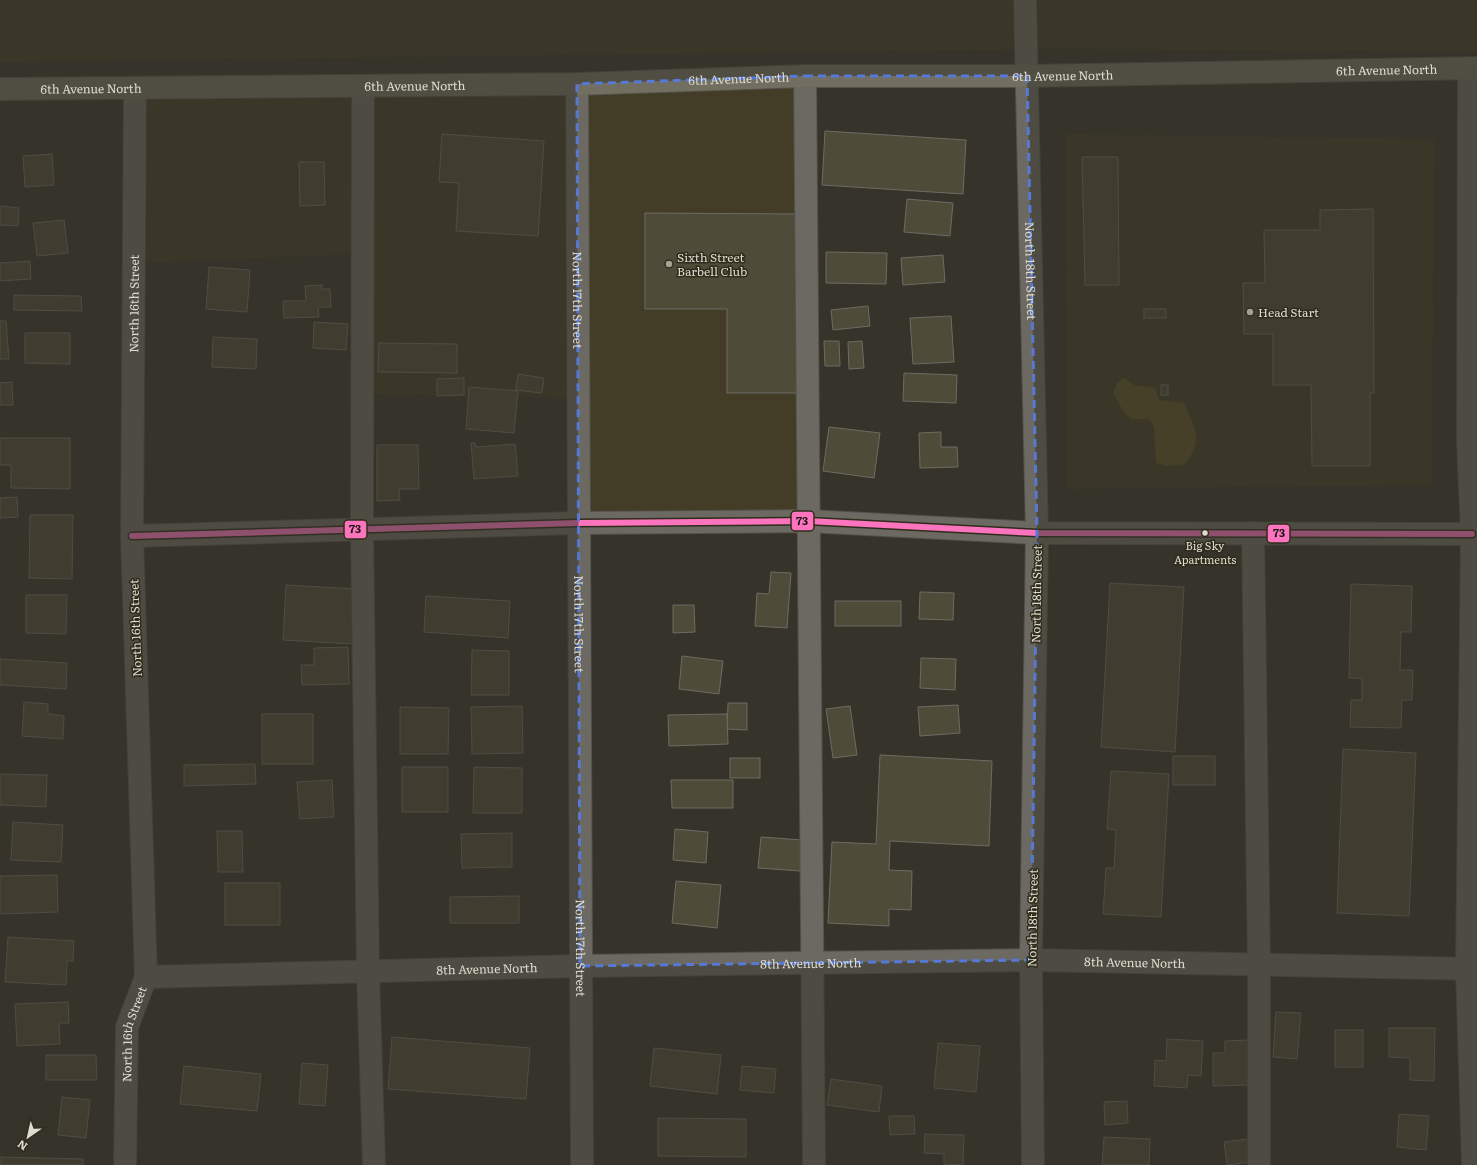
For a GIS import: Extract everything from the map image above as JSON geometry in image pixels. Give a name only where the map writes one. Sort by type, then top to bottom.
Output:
[{"type":"main road","name":"6th Avenue North","points":[[0,89],[577,84],[805,76],[1026,76],[1473,68]]},
{"type":"street","name":"North 18th Street","points":[[1025,0],[1037,532],[1031,960],[1033,1165]]},
{"type":"street","points":[[1473,68],[1468,442],[1472,534],[1473,1165]]},
{"type":"street","points":[[805,76],[811,963],[814,1165]]},
{"type":"street","name":"North 17th Street","points":[[577,84],[582,1165]]},
{"type":"street","points":[[363,86],[362,530],[368,972],[374,1165]]},
{"type":"street","name":"North 16th Street","points":[[125,1165],[127,1027],[146,977],[132,536],[135,88]]},
{"type":"street","points":[[132,536],[578,524],[808,521],[1037,532],[1472,534]]},
{"type":"street","points":[[1253,533],[1259,964],[1259,1165]]},
{"type":"street","name":"8th Avenue North","points":[[146,977],[580,966],[1031,960],[1472,969]]},
{"type":"highlighted area","points":[[805,76],[1027,76],[1037,533],[1031,960],[580,966],[577,84]]},
{"type":"shaded area","points":[[0,0],[1477,0],[1477,52],[1061,49],[0,62]]},
{"type":"shaded area","points":[[805,76],[808,521],[578,523],[578,398],[362,394],[362,254],[133,263],[135,88]]},
{"type":"shaded area","name":"Head Start","points":[[1066,134],[1434,139],[1432,485],[1067,489]]},
{"type":"shaded area","points":[[1125,378],[1134,385],[1155,388],[1159,400],[1184,403],[1196,434],[1194,448],[1185,464],[1167,466],[1156,463],[1154,427],[1149,419],[1131,419],[1125,414],[1113,393],[1117,383]]},
{"type":"building","points":[[825,131],[966,140],[963,194],[822,185]]},
{"type":"building","points":[[442,134],[544,141],[538,236],[456,231],[459,183],[439,182]]},
{"type":"building","points":[[52,154],[54,185],[25,187],[23,156]]},
{"type":"building","points":[[1082,157],[1118,157],[1119,285],[1085,285]]},
{"type":"building","points":[[299,162],[324,162],[325,205],[300,206]]},
{"type":"building","points":[[907,199],[953,203],[950,236],[904,232]]},
{"type":"building","points":[[0,206],[19,208],[18,226],[0,225]]},
{"type":"building","points":[[1373,209],[1374,393],[1370,393],[1370,466],[1312,466],[1311,385],[1273,385],[1273,334],[1244,334],[1243,283],[1265,283],[1264,230],[1320,230],[1320,210]]},
{"type":"building","points":[[645,213],[798,214],[798,393],[727,393],[727,309],[645,309]]},
{"type":"building","points":[[64,220],[68,253],[37,256],[33,223]]},
{"type":"building","points":[[826,252],[887,253],[886,284],[826,283]]},
{"type":"building","points":[[943,255],[945,282],[903,285],[901,258]]},
{"type":"building","points":[[30,261],[31,279],[0,281],[0,263]]},
{"type":"building","points":[[209,267],[250,270],[247,312],[206,309]]},
{"type":"building","points":[[322,285],[322,289],[330,289],[331,307],[318,307],[319,317],[284,318],[283,301],[306,301],[305,286]]},
{"type":"building","points":[[14,295],[81,296],[82,311],[14,310]]},
{"type":"building","points":[[868,306],[870,326],[833,330],[831,310]]},
{"type":"building","points":[[1144,309],[1166,309],[1166,318],[1144,318]]},
{"type":"building","points":[[951,316],[954,362],[913,364],[910,318]]},
{"type":"building","points":[[0,321],[6,321],[9,359],[0,359]]},
{"type":"building","points":[[314,322],[348,324],[346,350],[313,348]]},
{"type":"building","points":[[25,333],[70,333],[70,364],[25,363]]},
{"type":"building","points":[[213,337],[257,339],[256,369],[212,367]]},
{"type":"building","points":[[824,341],[839,341],[840,366],[825,366]]},
{"type":"building","points":[[862,341],[864,368],[849,369],[848,342]]},
{"type":"building","points":[[379,343],[457,344],[457,373],[378,372]]},
{"type":"building","points":[[904,373],[957,375],[956,403],[903,401]]},
{"type":"building","points":[[518,374],[544,378],[542,393],[516,390]]},
{"type":"building","points":[[464,378],[464,395],[437,396],[437,379]]},
{"type":"building","points":[[12,382],[13,405],[0,405],[0,383]]},
{"type":"building","points":[[1161,385],[1168,385],[1168,395],[1161,395]]},
{"type":"building","points":[[469,387],[518,391],[514,433],[466,429]]},
{"type":"building","points":[[829,427],[880,433],[874,478],[823,471]]},
{"type":"building","points":[[941,432],[941,447],[957,447],[958,467],[920,468],[919,433]]},
{"type":"building","points":[[0,438],[70,438],[70,489],[11,488],[11,465],[0,465]]},
{"type":"building","points":[[471,443],[475,443],[476,447],[515,444],[518,476],[474,479]]},
{"type":"building","points":[[377,445],[418,445],[419,489],[399,489],[400,500],[377,501]]},
{"type":"building","points":[[17,497],[18,517],[0,518],[0,498]]},
{"type":"building","points":[[30,515],[73,515],[72,579],[29,578]]},
{"type":"building","points":[[771,572],[791,573],[787,628],[755,626],[757,593],[769,594]]},
{"type":"building","points":[[1110,583],[1184,587],[1175,752],[1101,747]]},
{"type":"building","points":[[1351,584],[1412,586],[1411,632],[1401,632],[1400,670],[1413,670],[1412,700],[1402,700],[1401,728],[1350,727],[1351,700],[1362,700],[1362,678],[1349,678]]},
{"type":"building","points":[[286,585],[356,589],[353,644],[283,640]]},
{"type":"building","points":[[920,592],[954,593],[953,620],[919,619]]},
{"type":"building","points":[[26,595],[67,595],[66,634],[26,633]]},
{"type":"building","points":[[426,596],[510,601],[508,638],[424,632]]},
{"type":"building","points":[[835,601],[901,601],[901,626],[835,626]]},
{"type":"building","points":[[673,605],[694,605],[695,632],[673,633]]},
{"type":"building","points":[[348,647],[349,684],[302,685],[301,665],[314,665],[314,648]]},
{"type":"building","points":[[472,650],[509,651],[509,695],[471,695]]},
{"type":"building","points":[[682,656],[723,661],[719,694],[679,689]]},
{"type":"building","points":[[921,658],[956,659],[955,690],[920,688]]},
{"type":"building","points":[[0,659],[67,663],[66,689],[0,685]]},
{"type":"building","points":[[24,702],[48,704],[48,714],[64,716],[63,739],[22,736]]},
{"type":"building","points":[[728,703],[747,703],[747,730],[727,729]]},
{"type":"building","points":[[958,705],[960,733],[920,736],[918,707]]},
{"type":"building","points":[[522,706],[523,753],[472,754],[471,707]]},
{"type":"building","points":[[850,706],[857,755],[833,758],[826,709]]},
{"type":"building","points":[[400,707],[449,708],[448,754],[400,754]]},
{"type":"building","points":[[262,714],[313,714],[313,764],[262,764]]},
{"type":"building","points":[[727,714],[728,744],[669,746],[668,715]]},
{"type":"building","points":[[1343,749],[1416,753],[1409,916],[1337,913]]},
{"type":"building","points":[[880,755],[992,761],[989,846],[890,841],[889,870],[912,871],[911,910],[889,909],[889,926],[828,923],[832,842],[876,844]]},
{"type":"building","points":[[1173,756],[1215,756],[1215,785],[1173,785]]},
{"type":"building","points":[[730,758],[760,758],[760,778],[730,778]]},
{"type":"building","points":[[255,764],[256,784],[184,786],[184,765]]},
{"type":"building","points":[[402,767],[448,767],[448,812],[402,812]]},
{"type":"building","points":[[474,767],[522,768],[522,813],[473,813]]},
{"type":"building","points":[[1111,771],[1169,774],[1161,917],[1103,914],[1106,868],[1114,868],[1116,830],[1107,829]]},
{"type":"building","points":[[0,774],[47,775],[46,807],[0,805]]},
{"type":"building","points":[[332,780],[334,817],[300,819],[297,782]]},
{"type":"building","points":[[671,780],[733,780],[733,808],[672,808]]},
{"type":"building","points":[[13,822],[63,825],[61,862],[11,860]]},
{"type":"building","points":[[675,829],[708,832],[706,863],[673,860]]},
{"type":"building","points":[[217,831],[242,831],[243,872],[218,872]]},
{"type":"building","points":[[512,833],[512,867],[462,868],[461,834]]},
{"type":"building","points":[[761,837],[802,840],[800,871],[758,868]]},
{"type":"building","points":[[57,875],[58,912],[0,914],[0,876]]},
{"type":"building","points":[[676,881],[721,885],[717,928],[672,923]]},
{"type":"building","points":[[225,883],[280,883],[280,925],[225,925]]},
{"type":"building","points":[[519,896],[519,923],[450,923],[450,897]]},
{"type":"building","points":[[8,937],[74,941],[73,961],[67,961],[66,985],[5,982]]},
{"type":"building","points":[[68,1002],[69,1023],[59,1023],[60,1044],[17,1046],[15,1004]]},
{"type":"building","points":[[1276,1012],[1301,1013],[1297,1059],[1273,1057]]},
{"type":"building","points":[[1389,1028],[1435,1028],[1434,1081],[1410,1080],[1410,1058],[1389,1057]]},
{"type":"building","points":[[1335,1030],[1363,1030],[1363,1067],[1335,1067]]},
{"type":"building","points":[[392,1037],[530,1048],[526,1099],[388,1089]]},
{"type":"building","points":[[1167,1039],[1203,1041],[1201,1076],[1188,1075],[1187,1088],[1154,1086],[1155,1060],[1166,1061]]},
{"type":"building","points":[[1248,1040],[1248,1085],[1213,1086],[1213,1053],[1225,1053],[1225,1041]]},
{"type":"building","points":[[938,1043],[980,1046],[976,1092],[934,1088]]},
{"type":"building","points":[[654,1048],[721,1055],[717,1094],[650,1086]]},
{"type":"building","points":[[46,1055],[96,1055],[97,1080],[46,1080]]},
{"type":"building","points":[[302,1063],[328,1065],[325,1106],[299,1104]]},
{"type":"building","points":[[184,1066],[261,1074],[257,1111],[180,1104]]},
{"type":"building","points":[[742,1066],[776,1069],[774,1093],[740,1090]]},
{"type":"building","points":[[831,1079],[882,1086],[879,1112],[827,1105]]},
{"type":"building","points":[[62,1097],[90,1100],[86,1138],[58,1135]]},
{"type":"building","points":[[1127,1101],[1128,1123],[1105,1125],[1104,1102]]},
{"type":"building","points":[[1399,1114],[1429,1116],[1426,1150],[1397,1147]]},
{"type":"building","points":[[889,1116],[914,1116],[915,1134],[890,1135]]},
{"type":"building","points":[[658,1118],[746,1119],[746,1157],[658,1156]]},
{"type":"building","points":[[925,1134],[964,1135],[963,1165],[944,1164],[944,1154],[924,1153]]},
{"type":"building","points":[[1104,1137],[1150,1139],[1149,1165],[1102,1165]]},
{"type":"building","points":[[1248,1139],[1250,1162],[1227,1165],[1224,1142]]},
{"type":"building","points":[[0,1157],[83,1159],[83,1165],[0,1165]]},
{"type":"transit line","name":"73","points":[[132,536],[578,523],[808,521],[1037,533],[1472,534]]},
{"type":"place","name":"Sixth Street Barbell Club","points":[[669,264]]},
{"type":"place","name":"Head Start","points":[[1250,312]]},
{"type":"place","name":"Big Sky Apartments","points":[[1205,533]]}]
